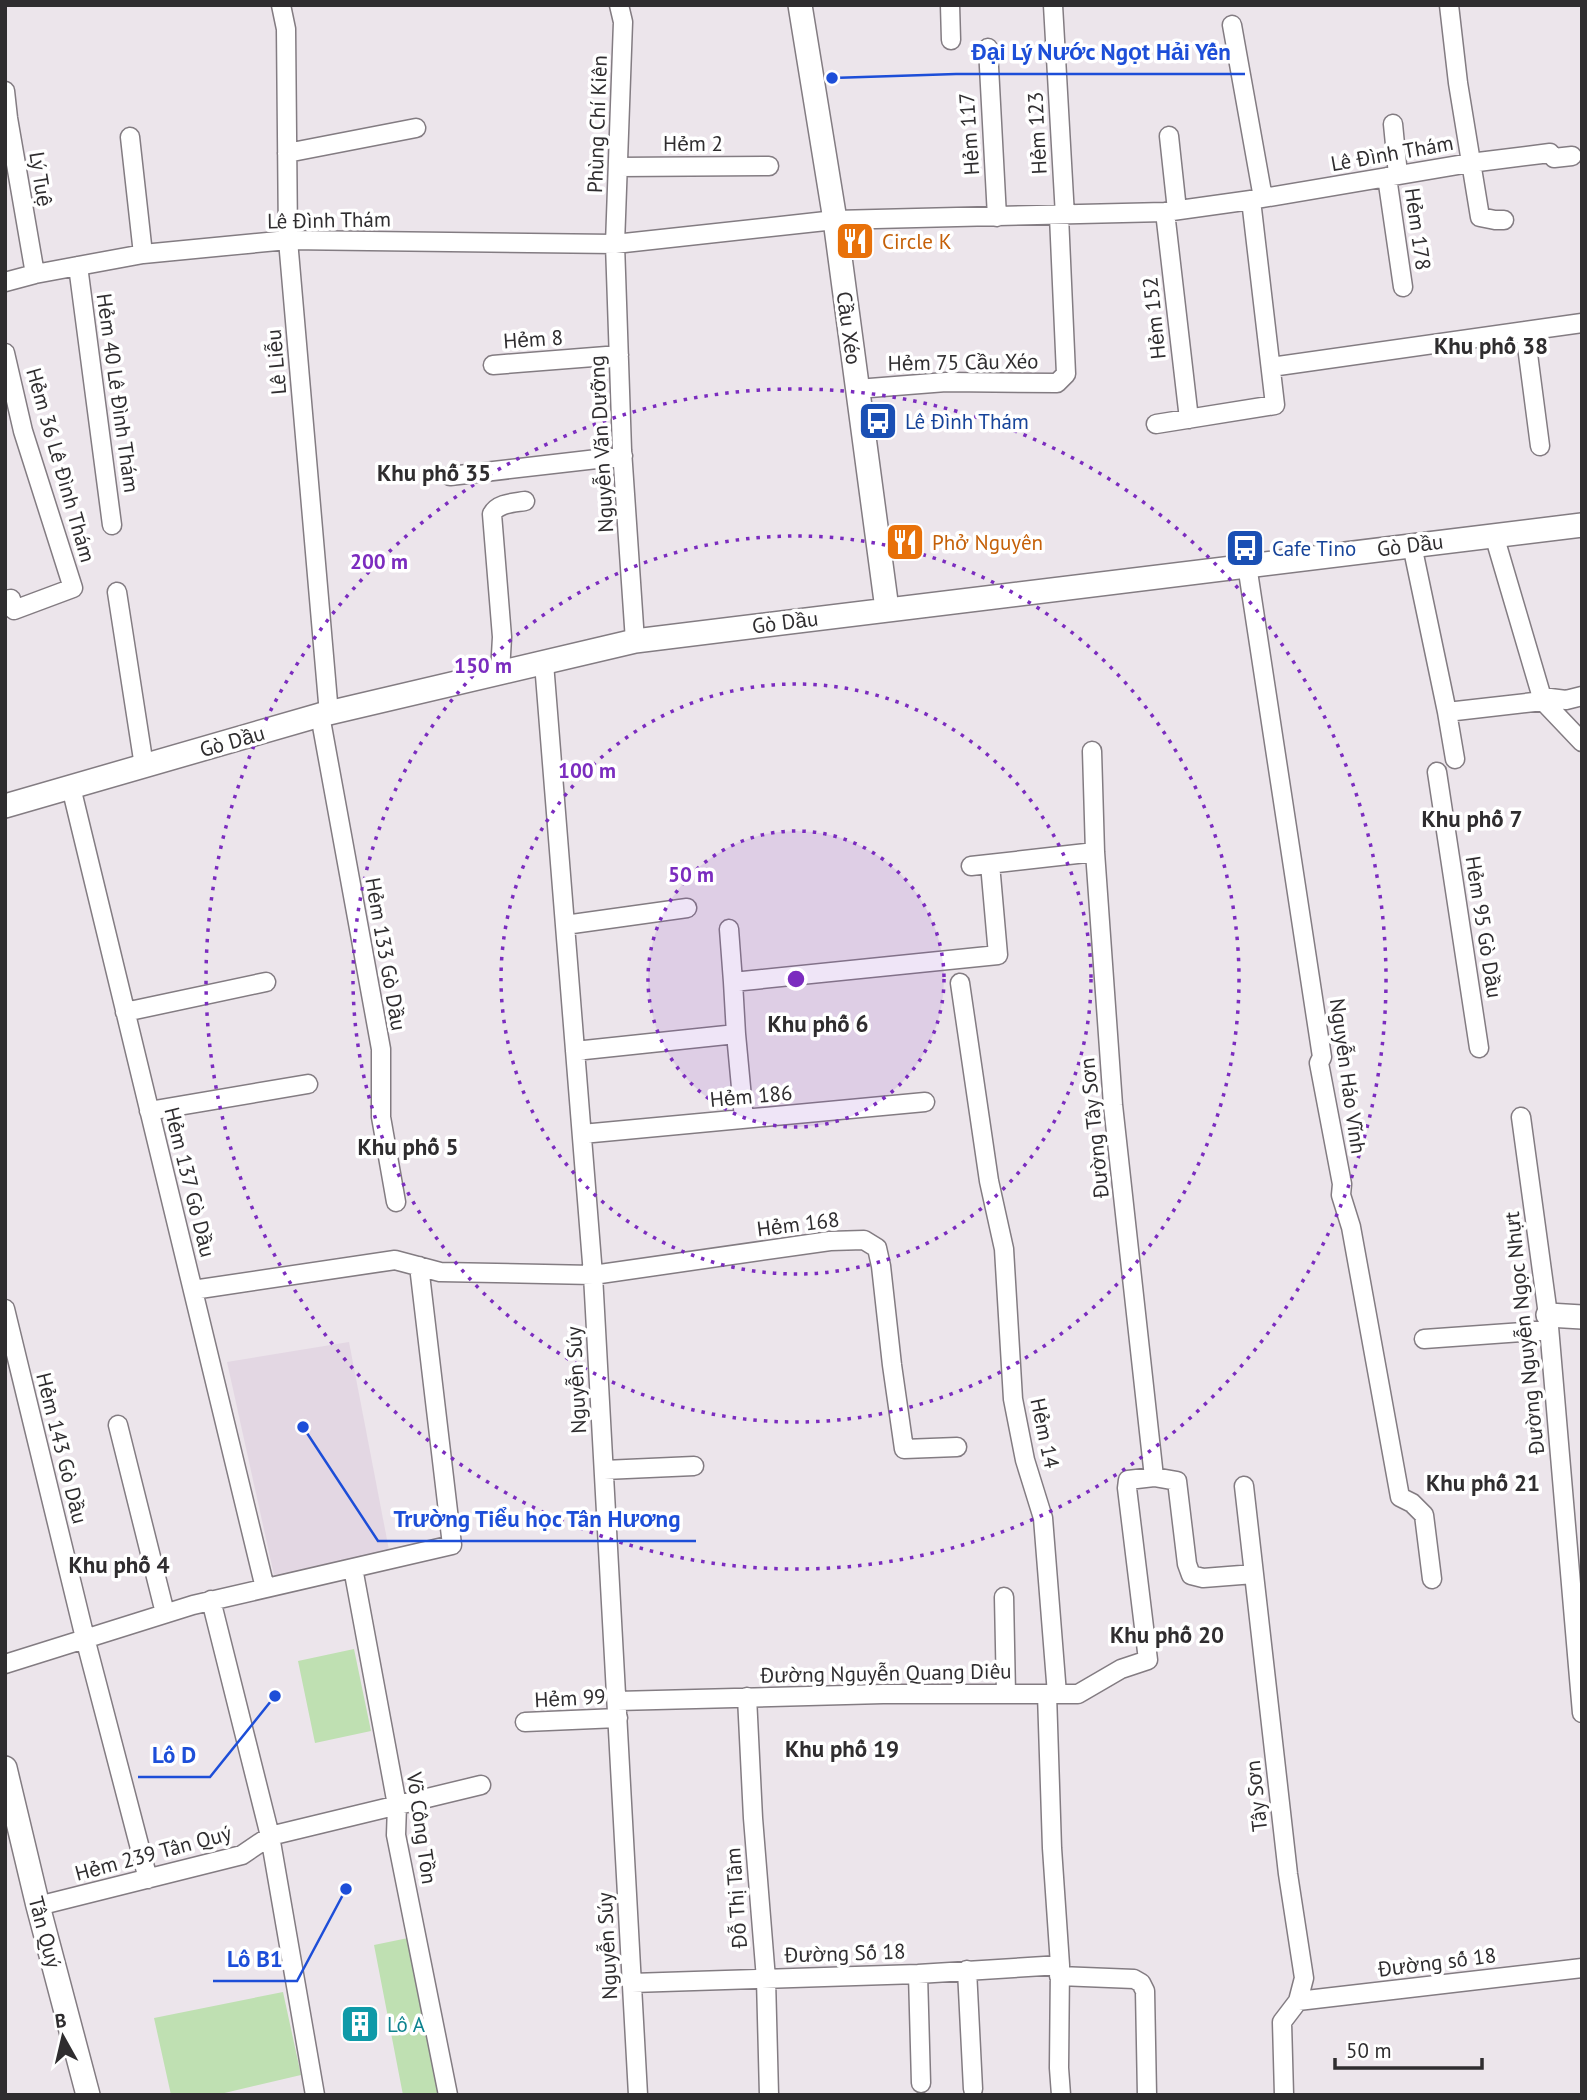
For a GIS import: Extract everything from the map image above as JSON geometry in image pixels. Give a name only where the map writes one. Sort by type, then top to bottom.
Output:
[{"type":"street","name":"Lê Liễu","points":[[281,5],[286,29],[288,240],[324,715]]},
{"type":"street","name":"Phùng Chí Kiên","points":[[615,244],[624,22],[619,5]]},
{"type":"street","name":"Cầu Xéo","points":[[800,5],[835,220],[887,609]]},
{"type":"street","points":[[950,5],[951,40]]},
{"type":"street","name":"Hẻm 123","points":[[1053,5],[1066,374]]},
{"type":"street","points":[[1449,5],[1458,83],[1480,217],[1504,220]]},
{"type":"street","points":[[1156,424],[1275,405],[1257,199],[1233,25]]},
{"type":"street","name":"Hẻm 117","points":[[988,48],[997,217]]},
{"type":"street","name":"Lý Tuệ","points":[[5,91],[35,274]]},
{"type":"street","name":"Hẻm 178","points":[[1393,124],[1392,176],[1403,288]]},
{"type":"street","points":[[287,153],[416,128]]},
{"type":"street","name":"Hẻm 152","points":[[1169,136],[1171,211],[1189,419]]},
{"type":"street","points":[[130,137],[143,254]]},
{"type":"street","name":"Lê Đình Thám","points":[[5,282],[143,254],[288,240],[615,244],[835,220],[1171,211],[1471,163],[1550,153],[1554,158],[1572,156]]},
{"type":"street","name":"Hẻm 2","points":[[618,166],[769,166]]},
{"type":"street","name":"Nguyễn Văn Dưỡng","points":[[615,244],[623,456],[635,641]]},
{"type":"street","name":"Hẻm 40 Lê Đình Thám","points":[[78,266],[112,525]]},
{"type":"street","points":[[1271,367],[1582,323]]},
{"type":"street","points":[[1525,331],[1540,446]]},
{"type":"street","name":"Hẻm 36 Lê Đình Thám","points":[[5,353],[23,431],[73,588],[15,610],[11,599],[5,600]]},
{"type":"street","name":"Hẻm 8","points":[[493,365],[619,355]]},
{"type":"street","name":"Hẻm 75 Cầu Xéo","points":[[858,388],[946,382],[1057,383],[1066,374]]},
{"type":"street","points":[[5,437],[23,431]]},
{"type":"street","points":[[450,476],[623,456]]},
{"type":"street","points":[[500,673],[502,637],[492,514],[495,508],[525,501]]},
{"type":"street","name":"Gò Dầu","points":[[5,806],[324,715],[635,641],[1582,525]]},
{"type":"street","points":[[1494,535],[1543,699],[1582,742]]},
{"type":"street","points":[[1412,545],[1455,759]]},
{"type":"street","name":"Nguyễn Háo Vĩnh","points":[[1247,565],[1322,1057],[1319,1063],[1342,1184],[1341,1195],[1351,1227],[1400,1497],[1412,1503],[1424,1515],[1432,1579]]},
{"type":"street","points":[[117,592],[144,766]]},
{"type":"street","name":"Nguyễn Súy","points":[[544,663],[593,1275],[638,2095]]},
{"type":"street","points":[[1447,712],[1582,696]]},
{"type":"street","name":"Hẻm 133 Gò Dầu","points":[[324,715],[380,1049],[381,1117],[396,1202]]},
{"type":"street","name":"Đường Tây Sơn","points":[[1092,751],[1095,852],[1113,1105],[1154,1477]]},
{"type":"street","name":"Hẻm 95 Gò Dầu","points":[[1437,772],[1479,1048]]},
{"type":"street","name":"Hẻm 137 Gò Dầu","points":[[71,787],[265,1588]]},
{"type":"street","points":[[971,866],[1095,852]]},
{"type":"street","points":[[733,982],[998,955],[990,863]]},
{"type":"street","points":[[565,925],[687,908]]},
{"type":"street","points":[[729,929],[744,1119]]},
{"type":"street","points":[[125,1012],[266,982]]},
{"type":"street","name":"Hẻm 14","points":[[960,983],[989,1181],[1004,1249],[1013,1399],[1025,1460],[1043,1518],[1052,1694],[1052,1848],[1060,1971],[1061,2095]]},
{"type":"street","points":[[575,1051],[736,1034]]},
{"type":"street","points":[[149,1111],[309,1084]]},
{"type":"street","name":"Hẻm 186","points":[[582,1134],[925,1102]]},
{"type":"street","name":"Đường Nguyễn Ngọc Nhựt","points":[[1521,1117],[1549,1323],[1582,1713]]},
{"type":"street","name":"Hẻm 168","points":[[593,1275],[830,1241],[864,1240],[877,1248],[881,1266],[904,1449],[957,1447]]},
{"type":"street","points":[[193,1290],[396,1260],[440,1272],[593,1275]]},
{"type":"street","points":[[5,1664],[211,1600],[452,1545],[419,1266]]},
{"type":"street","name":"Hẻm 143 Gò Dầu","points":[[5,1309],[85,1639],[148,1879]]},
{"type":"street","points":[[1424,1339],[1582,1317]]},
{"type":"street","points":[[118,1425],[165,1614]]},
{"type":"street","points":[[604,1470],[694,1466]]},
{"type":"street","points":[[1154,1477],[1177,1481],[1186,1564],[1191,1575],[1203,1578],[1254,1574]]},
{"type":"street","name":"Đường Nguyễn Quang Diêu","points":[[617,1710],[747,1697],[883,1693],[1078,1694],[1121,1669],[1147,1660],[1127,1488],[1128,1480],[1154,1477]]},
{"type":"street","name":"Tây Sơn","points":[[1244,1486],[1288,1874],[1304,1978],[1298,2001],[1282,2022],[1284,2095]]},
{"type":"street","name":"Võ Công Tồn","points":[[353,1567],[397,1805],[396,1835],[448,2095]]},
{"type":"street","points":[[1004,1597],[1006,1694]]},
{"type":"street","points":[[211,1600],[270,1836],[315,2095]]},
{"type":"street","name":"Đỗ Thị Tâm","points":[[747,1697],[753,1818],[766,1979],[769,2095]]},
{"type":"street","name":"Hẻm 99","points":[[525,1722],[617,1710]]},
{"type":"street","name":"Tân Quý","points":[[5,1768],[88,2095]]},
{"type":"street","name":"Hẻm 239 Tân Quý","points":[[38,1906],[242,1855],[270,1836],[481,1785]]},
{"type":"street","name":"Đường số 18","points":[[1298,2001],[1582,1968]]},
{"type":"street","points":[[967,1970],[973,2089]]},
{"type":"street","name":"Đường Số 18","points":[[632,1983],[967,1970],[1060,1971],[1134,1979],[1141,1983],[1145,1991],[1147,2095]]},
{"type":"street","points":[[918,1974],[921,2083]]},
{"type":"shaded area","points":[[349,1342],[389,1550],[274,1575],[227,1362]]},
{"type":"green space","points":[[354,1649],[371,1731],[315,1743],[298,1661]]},
{"type":"green space","points":[[408,1938],[438,2095],[403,2095],[374,1945]]},
{"type":"green space","points":[[283,1992],[301,2075],[216,2095],[171,2095],[154,2018]]},
{"type":"place","name":"Đại Lý Nước Ngọt Hải Yến","points":[[832,78]]},
{"type":"place","name":"Circle K","points":[[855,241]]},
{"type":"place","name":"Lê Đình Thám","points":[[878,421]]},
{"type":"place","name":"Phở Nguyên","points":[[905,542]]},
{"type":"place","name":"Cafe Tino","points":[[1245,548]]},
{"type":"place","name":"Trường Tiểu học Tân Hương","points":[[303,1427]]},
{"type":"place","name":"Lô D","points":[[275,1696]]},
{"type":"place","name":"Lô B1","points":[[346,1889]]},
{"type":"place","name":"Lô A","points":[[360,2024]]},
{"type":"district","name":"Khu phố 38","points":[[1491,345]]},
{"type":"district","name":"Khu phố 35","points":[[434,472]]},
{"type":"district","name":"Khu phố 7","points":[[1472,818]]},
{"type":"district","name":"Khu phố 6","points":[[818,1023]]},
{"type":"district","name":"Khu phố 5","points":[[408,1146]]},
{"type":"district","name":"Khu phố 21","points":[[1483,1482]]},
{"type":"district","name":"Khu phố 4","points":[[119,1564]]},
{"type":"district","name":"Khu phố 20","points":[[1167,1634]]},
{"type":"district","name":"Khu phố 19","points":[[842,1748]]}]
